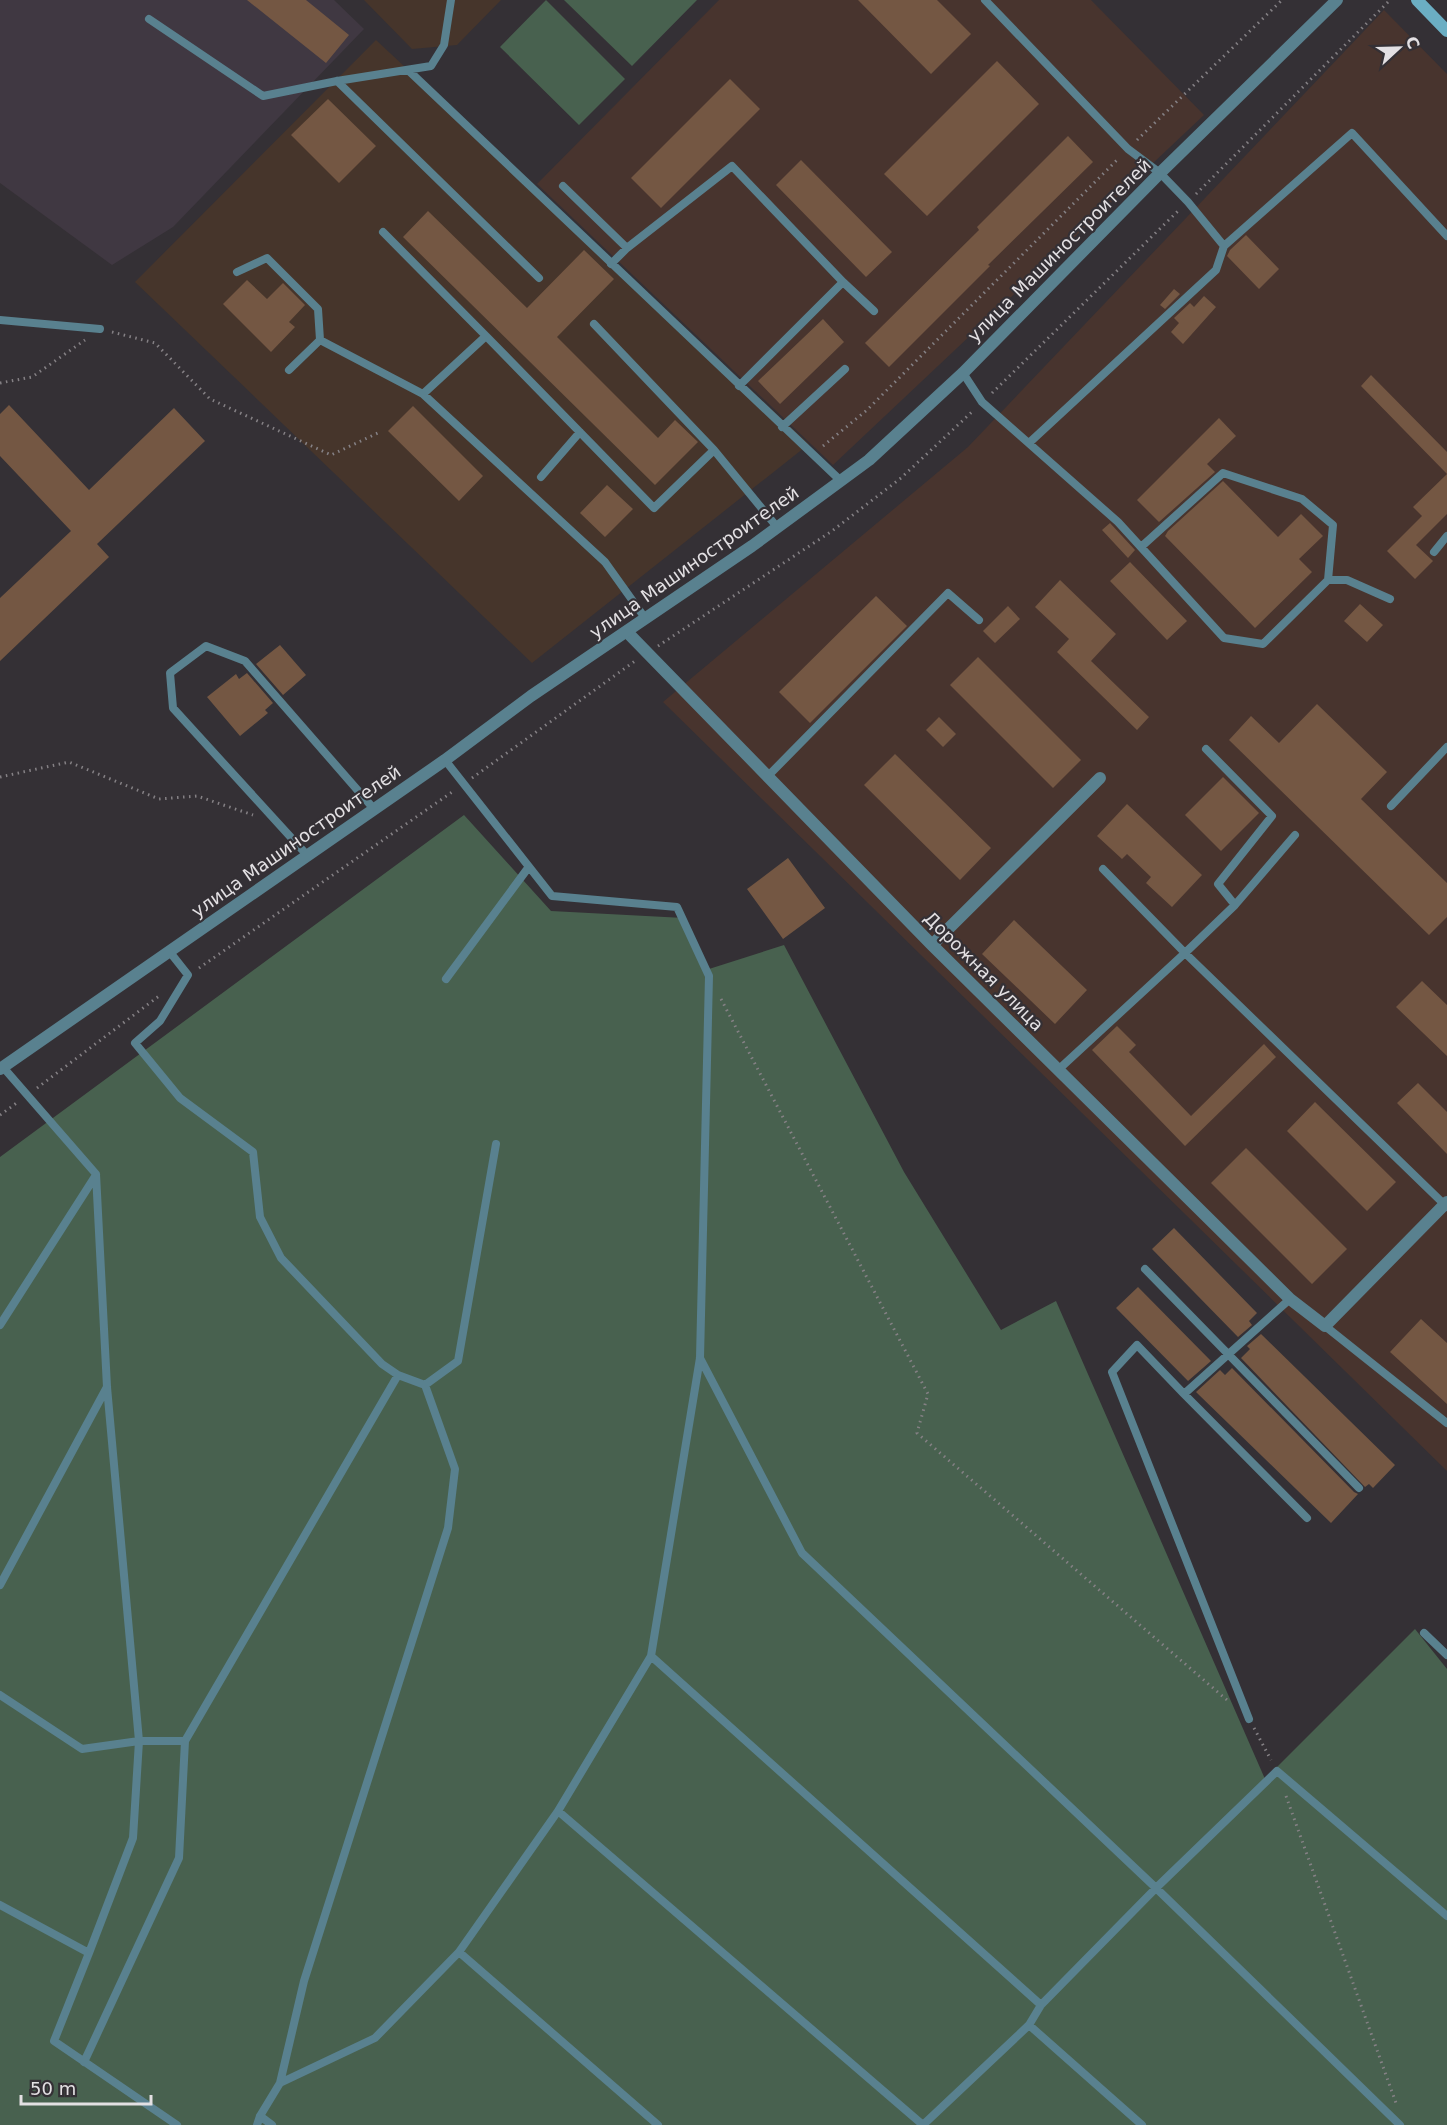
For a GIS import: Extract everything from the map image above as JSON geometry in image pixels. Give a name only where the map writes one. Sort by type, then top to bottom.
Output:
[{"type":"main road","points":[[1417,0],[1447,31]]},
{"type":"street","name":"улица Машиностроителей","points":[[1,1068],[445,760],[531,696],[752,546],[868,460],[963,373],[1160,173],[1337,0]]},
{"type":"street","name":"Дорожная улица","points":[[627,632],[932,945],[1290,1299],[1325,1326]]},
{"type":"street","points":[[932,945],[1100,778]]},
{"type":"street","points":[[1325,1326],[1446,1204]]},
{"type":"lane","points":[[148,19],[263,96],[431,66],[444,45],[452,0]]},
{"type":"lane","points":[[985,0],[1128,149],[1160,173],[1188,202],[1224,246]]},
{"type":"lane","points":[[408,70],[841,481]]},
{"type":"lane","points":[[337,81],[539,278]]},
{"type":"lane","points":[[1029,443],[1216,270],[1224,246],[1352,134],[1447,236]]},
{"type":"lane","points":[[611,264],[627,248],[732,166],[843,282],[874,311]]},
{"type":"lane","points":[[563,186],[627,248]]},
{"type":"lane","points":[[383,232],[654,507],[714,450]]},
{"type":"lane","points":[[237,272],[267,258],[318,309],[320,340],[289,370]]},
{"type":"lane","points":[[739,386],[843,282]]},
{"type":"lane","points":[[0,320],[100,329]]},
{"type":"lane","points":[[594,324],[714,450],[777,526]]},
{"type":"lane","points":[[423,394],[486,336]]},
{"type":"lane","points":[[320,340],[423,394],[605,562],[645,618]]},
{"type":"lane","points":[[782,427],[845,369]]},
{"type":"lane","points":[[963,373],[982,402],[1118,522],[1224,638],[1263,644],[1328,580],[1333,525],[1302,500],[1223,473],[1141,546]]},
{"type":"lane","points":[[542,477],[580,432]]},
{"type":"lane","points":[[1434,552],[1447,536]]},
{"type":"lane","points":[[1328,580],[1347,580],[1390,599]]},
{"type":"lane","points":[[768,776],[948,593],[979,620]]},
{"type":"lane","points":[[307,855],[173,708],[170,672],[206,646],[245,661],[374,809]]},
{"type":"lane","points":[[1391,807],[1447,747]]},
{"type":"lane","points":[[1206,749],[1272,816],[1218,884],[1235,905]]},
{"type":"lane","points":[[280,2084],[375,2038],[459,1952],[558,1811],[651,1656],[700,1358],[709,976],[677,907],[552,896],[445,760]]},
{"type":"lane","points":[[1058,1070],[1235,905],[1296,835]]},
{"type":"lane","points":[[446,979],[528,868]]},
{"type":"lane","points":[[1103,869],[1185,953],[1446,1204]]},
{"type":"lane","points":[[169,951],[188,975],[160,1021],[135,1043],[180,1098],[253,1152],[260,1217],[281,1258],[382,1364],[398,1375],[425,1384]]},
{"type":"lane","points":[[1,1068],[96,1174],[107,1387],[139,1741],[133,1838],[54,2041],[177,2125]]},
{"type":"lane","points":[[425,1384],[458,1361],[496,1144]]},
{"type":"lane","points":[[0,1325],[96,1174]]},
{"type":"lane","points":[[1145,1269],[1359,1488]]},
{"type":"lane","points":[[1184,1394],[1290,1299]]},
{"type":"lane","points":[[1325,1326],[1447,1423]]},
{"type":"lane","points":[[1250,1719],[1112,1372],[1137,1345],[1307,1518]]},
{"type":"lane","points":[[700,1358],[802,1553],[1156,1888],[1400,2125]]},
{"type":"lane","points":[[84,2062],[179,1858],[185,1741],[398,1375]]},
{"type":"lane","points":[[272,2125],[258,2121],[280,2084],[304,1981],[448,1528],[456,1469],[425,1384]]},
{"type":"lane","points":[[0,1585],[107,1387]]},
{"type":"lane","points":[[1424,1633],[1447,1655]]},
{"type":"lane","points":[[651,1656],[1041,2005]]},
{"type":"lane","points":[[0,1695],[82,1749],[139,1741],[185,1741]]},
{"type":"lane","points":[[558,1811],[923,2125],[1029,2025],[1041,2005],[1156,1888],[1277,1771],[1447,1916]]},
{"type":"lane","points":[[0,1905],[89,1953]]},
{"type":"lane","points":[[459,1952],[658,2125]]},
{"type":"lane","points":[[1029,2025],[1142,2125]]},
{"type":"path","points":[[813,455],[867,410],[1128,149],[1282,0]]},
{"type":"path","points":[[0,383],[32,377],[100,329],[155,343],[210,399],[331,455],[380,432]]},
{"type":"path","points":[[0,777],[69,762],[159,799],[197,796],[278,823]]},
{"type":"path","points":[[709,976],[928,1394],[917,1433],[1250,1719],[1277,1771],[1396,2103]]},
{"type":"shaded area","points":[[0,0],[334,0],[364,29],[173,227],[112,265],[0,183]]},
{"type":"shaded area","points":[[364,0],[501,0],[457,45],[412,49]]},
{"type":"shaded area","points":[[719,0],[1091,0],[1204,115],[833,465],[537,184]]},
{"type":"shaded area","points":[[1384,10],[1447,74],[1447,1471],[663,702],[968,447]]},
{"type":"shaded area","points":[[376,40],[809,444],[532,663],[135,282]]},
{"type":"green space","points":[[546,0],[625,79],[579,125],[500,47]]},
{"type":"green space","points":[[564,0],[697,0],[632,66]]},
{"type":"green space","points":[[464,815],[551,911],[684,918],[709,969],[784,945],[904,1172],[1001,1330],[1056,1301],[1265,1779],[1415,1629],[1447,1669],[1447,2125],[0,2125],[0,1157]]},
{"type":"building","points":[[247,0],[306,0],[349,35],[326,63]]},
{"type":"building","points":[[858,0],[937,0],[971,34],[931,74]]},
{"type":"building","points":[[997,61],[1039,104],[927,216],[884,174]]},
{"type":"building","points":[[730,79],[760,109],[661,208],[631,178]]},
{"type":"building","points":[[328,99],[376,146],[339,183],[291,135]]},
{"type":"building","points":[[1068,136],[1093,162],[889,367],[865,343],[979,230],[977,227]]},
{"type":"building","points":[[801,160],[892,252],[866,277],[776,185]]},
{"type":"building","points":[[428,211],[527,308],[584,250],[614,279],[557,337],[658,438],[675,420],[698,442],[655,485],[403,237]]},
{"type":"building","points":[[1246,235],[1279,269],[1259,289],[1227,256],[1230,250]]},
{"type":"building","points":[[247,280],[267,299],[283,283],[305,305],[289,322],[295,327],[271,352],[223,304]]},
{"type":"building","points":[[1174,289],[1180,294],[1165,309],[1160,305]]},
{"type":"building","points":[[1204,296],[1216,307],[1183,344],[1171,332],[1179,323],[1174,318],[1190,303],[1194,307]]},
{"type":"building","points":[[823,319],[844,342],[780,404],[758,381]]},
{"type":"building","points":[[1371,375],[1447,452],[1447,474],[1361,386]]},
{"type":"building","points":[[9,405],[89,490],[174,408],[205,441],[97,544],[109,557],[0,661],[0,598],[71,531],[0,456],[0,414]]},
{"type":"building","points":[[413,406],[483,476],[459,501],[388,431]]},
{"type":"building","points":[[1219,418],[1236,436],[1207,464],[1215,472],[1159,522],[1137,500]]},
{"type":"building","points":[[1447,474],[1447,514],[1416,545],[1433,561],[1415,579],[1387,551],[1422,516],[1413,507]]},
{"type":"building","points":[[1223,481],[1278,537],[1301,514],[1323,536],[1299,559],[1312,572],[1255,628],[1165,536]]},
{"type":"building","points":[[607,485],[633,509],[605,537],[580,513]]},
{"type":"building","points":[[1110,523],[1135,550],[1128,558],[1102,530]]},
{"type":"building","points":[[1130,562],[1187,621],[1167,640],[1110,581]]},
{"type":"building","points":[[1060,580],[1116,634],[1091,661],[1149,717],[1137,730],[1057,652],[1069,639],[1035,607]]},
{"type":"building","points":[[876,596],[907,626],[810,723],[779,692]]},
{"type":"building","points":[[1360,604],[1383,625],[1367,642],[1344,621]]},
{"type":"building","points":[[1008,606],[1020,619],[995,643],[983,631]]},
{"type":"building","points":[[280,645],[306,675],[283,695],[256,664]]},
{"type":"building","points":[[978,657],[1081,760],[1053,788],[950,685]]},
{"type":"building","points":[[247,673],[273,703],[265,710],[268,713],[240,736],[207,697],[236,674],[239,679]]},
{"type":"building","points":[[1317,704],[1387,772],[1361,799],[1447,883],[1447,917],[1429,935],[1229,740],[1251,716],[1279,743]]},
{"type":"building","points":[[939,717],[956,734],[943,747],[926,730]]},
{"type":"building","points":[[895,754],[991,848],[960,880],[864,785]]},
{"type":"building","points":[[1223,777],[1259,813],[1221,851],[1185,815]]},
{"type":"building","points":[[1127,804],[1202,875],[1172,907],[1146,883],[1151,877],[1127,854],[1122,859],[1097,836]]},
{"type":"building","points":[[788,858],[825,908],[783,939],[747,889]]},
{"type":"building","points":[[1014,920],[1087,990],[1055,1024],[982,954]]},
{"type":"building","points":[[1422,981],[1447,1005],[1447,1056],[1396,1007]]},
{"type":"building","points":[[1117,1026],[1136,1045],[1129,1052],[1191,1116],[1264,1044],[1276,1057],[1185,1146],[1092,1050]]},
{"type":"building","points":[[1418,1083],[1447,1112],[1447,1154],[1397,1103]]},
{"type":"building","points":[[1315,1102],[1396,1182],[1367,1211],[1287,1131]]},
{"type":"building","points":[[1246,1148],[1347,1249],[1312,1284],[1211,1183]]},
{"type":"building","points":[[1174,1228],[1257,1313],[1249,1321],[1252,1325],[1238,1337],[1152,1249]]},
{"type":"building","points":[[1138,1287],[1211,1361],[1188,1381],[1116,1308]]},
{"type":"building","points":[[1421,1319],[1447,1343],[1447,1404],[1390,1352]]},
{"type":"building","points":[[1261,1334],[1395,1465],[1373,1488],[1369,1484],[1365,1487],[1241,1358],[1250,1349],[1247,1346]]},
{"type":"building","points":[[1232,1368],[1358,1494],[1331,1523],[1196,1392],[1220,1370],[1225,1375]]}]
